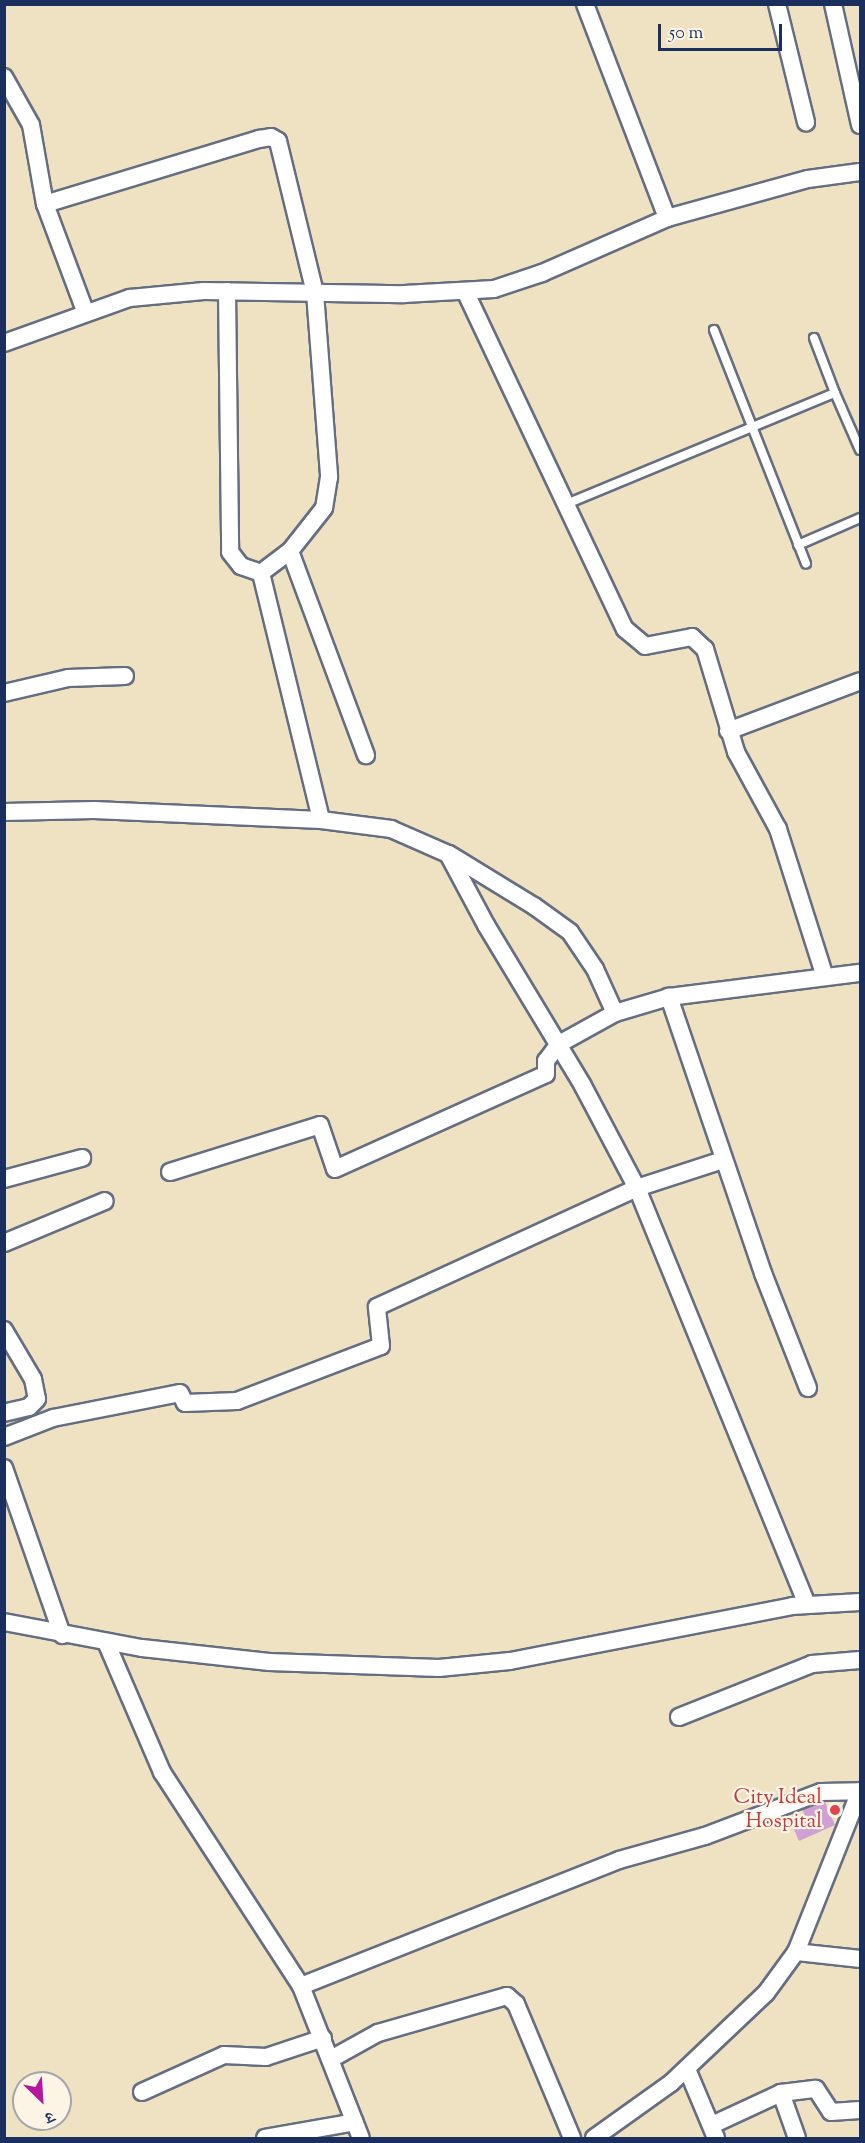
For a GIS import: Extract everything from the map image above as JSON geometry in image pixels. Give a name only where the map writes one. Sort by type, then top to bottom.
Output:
[{"type":"street","points":[[585,4],[667,218]]},
{"type":"street","points":[[777,4],[806,122]]},
{"type":"street","points":[[833,4],[861,125]]},
{"type":"street","points":[[4,77],[31,125],[45,204],[85,311]]},
{"type":"street","points":[[45,204],[271,137],[282,148],[315,293],[329,477],[324,508],[290,551],[261,573]]},
{"type":"street","points":[[4,343],[85,311],[130,298],[227,291],[466,293],[543,273],[667,218],[808,179],[861,172]]},
{"type":"street","points":[[227,291],[230,552],[242,566],[261,573]]},
{"type":"street","points":[[466,293],[617,616],[635,641],[645,646],[658,647],[692,637],[705,649],[728,731],[778,829],[825,977]]},
{"type":"street","points":[[290,551],[366,755]]},
{"type":"street","points":[[261,573],[321,820]]},
{"type":"street","points":[[4,693],[68,678],[125,676]]},
{"type":"street","points":[[728,731],[861,681]]},
{"type":"street","points":[[4,812],[94,810],[321,820],[391,829],[448,854],[534,906],[570,932],[595,969],[615,1013]]},
{"type":"street","points":[[448,854],[496,943],[559,1044],[637,1188],[807,1604]]},
{"type":"street","points":[[170,1172],[320,1125],[335,1169],[546,1074],[546,1061],[559,1044],[615,1013],[669,998],[861,973]]},
{"type":"street","points":[[669,998],[723,1160],[808,1388]]},
{"type":"street","points":[[4,1179],[82,1158]]},
{"type":"street","points":[[4,1437],[53,1418],[180,1393],[185,1403],[237,1401],[381,1346],[377,1307],[637,1188],[723,1160]]},
{"type":"street","points":[[4,1243],[105,1202]]},
{"type":"street","points":[[4,1330],[33,1379],[37,1399],[29,1407],[4,1413]]},
{"type":"street","points":[[4,1468],[62,1635]]},
{"type":"street","points":[[4,1622],[106,1642],[269,1662],[439,1668],[510,1661],[807,1604],[861,1602]]},
{"type":"street","points":[[106,1642],[162,1772],[301,1986],[361,2139]]},
{"type":"street","points":[[679,1717],[812,1664],[861,1660]]},
{"type":"street","points":[[301,1986],[619,1860],[705,1836],[821,1792],[861,1791],[796,1952],[766,1993],[687,2069],[595,2138]]},
{"type":"street","points":[[796,1952],[861,1959]]},
{"type":"street","points":[[331,2059],[378,2033],[507,1996],[516,2004],[572,2139]]},
{"type":"street","points":[[142,2092],[224,2055],[275,2055],[322,2038]]},
{"type":"street","points":[[687,2069],[714,2132],[781,2093],[816,2089],[831,2112],[861,2110]]},
{"type":"street","points":[[781,2093],[797,2139]]},
{"type":"street","points":[[265,2139],[355,2122]]},
{"type":"lane","points":[[714,330],[806,564]]},
{"type":"lane","points":[[814,338],[835,393],[858,439],[861,450]]},
{"type":"lane","points":[[564,505],[752,425],[835,393]]},
{"type":"lane","points":[[798,545],[861,518]]},
{"type":"building","points":[[822,1795],[835,1825],[799,1841],[792,1825],[806,1819],[800,1804]]},
{"type":"place","name":"City Ideal Hospital","points":[[835,1810]]}]
